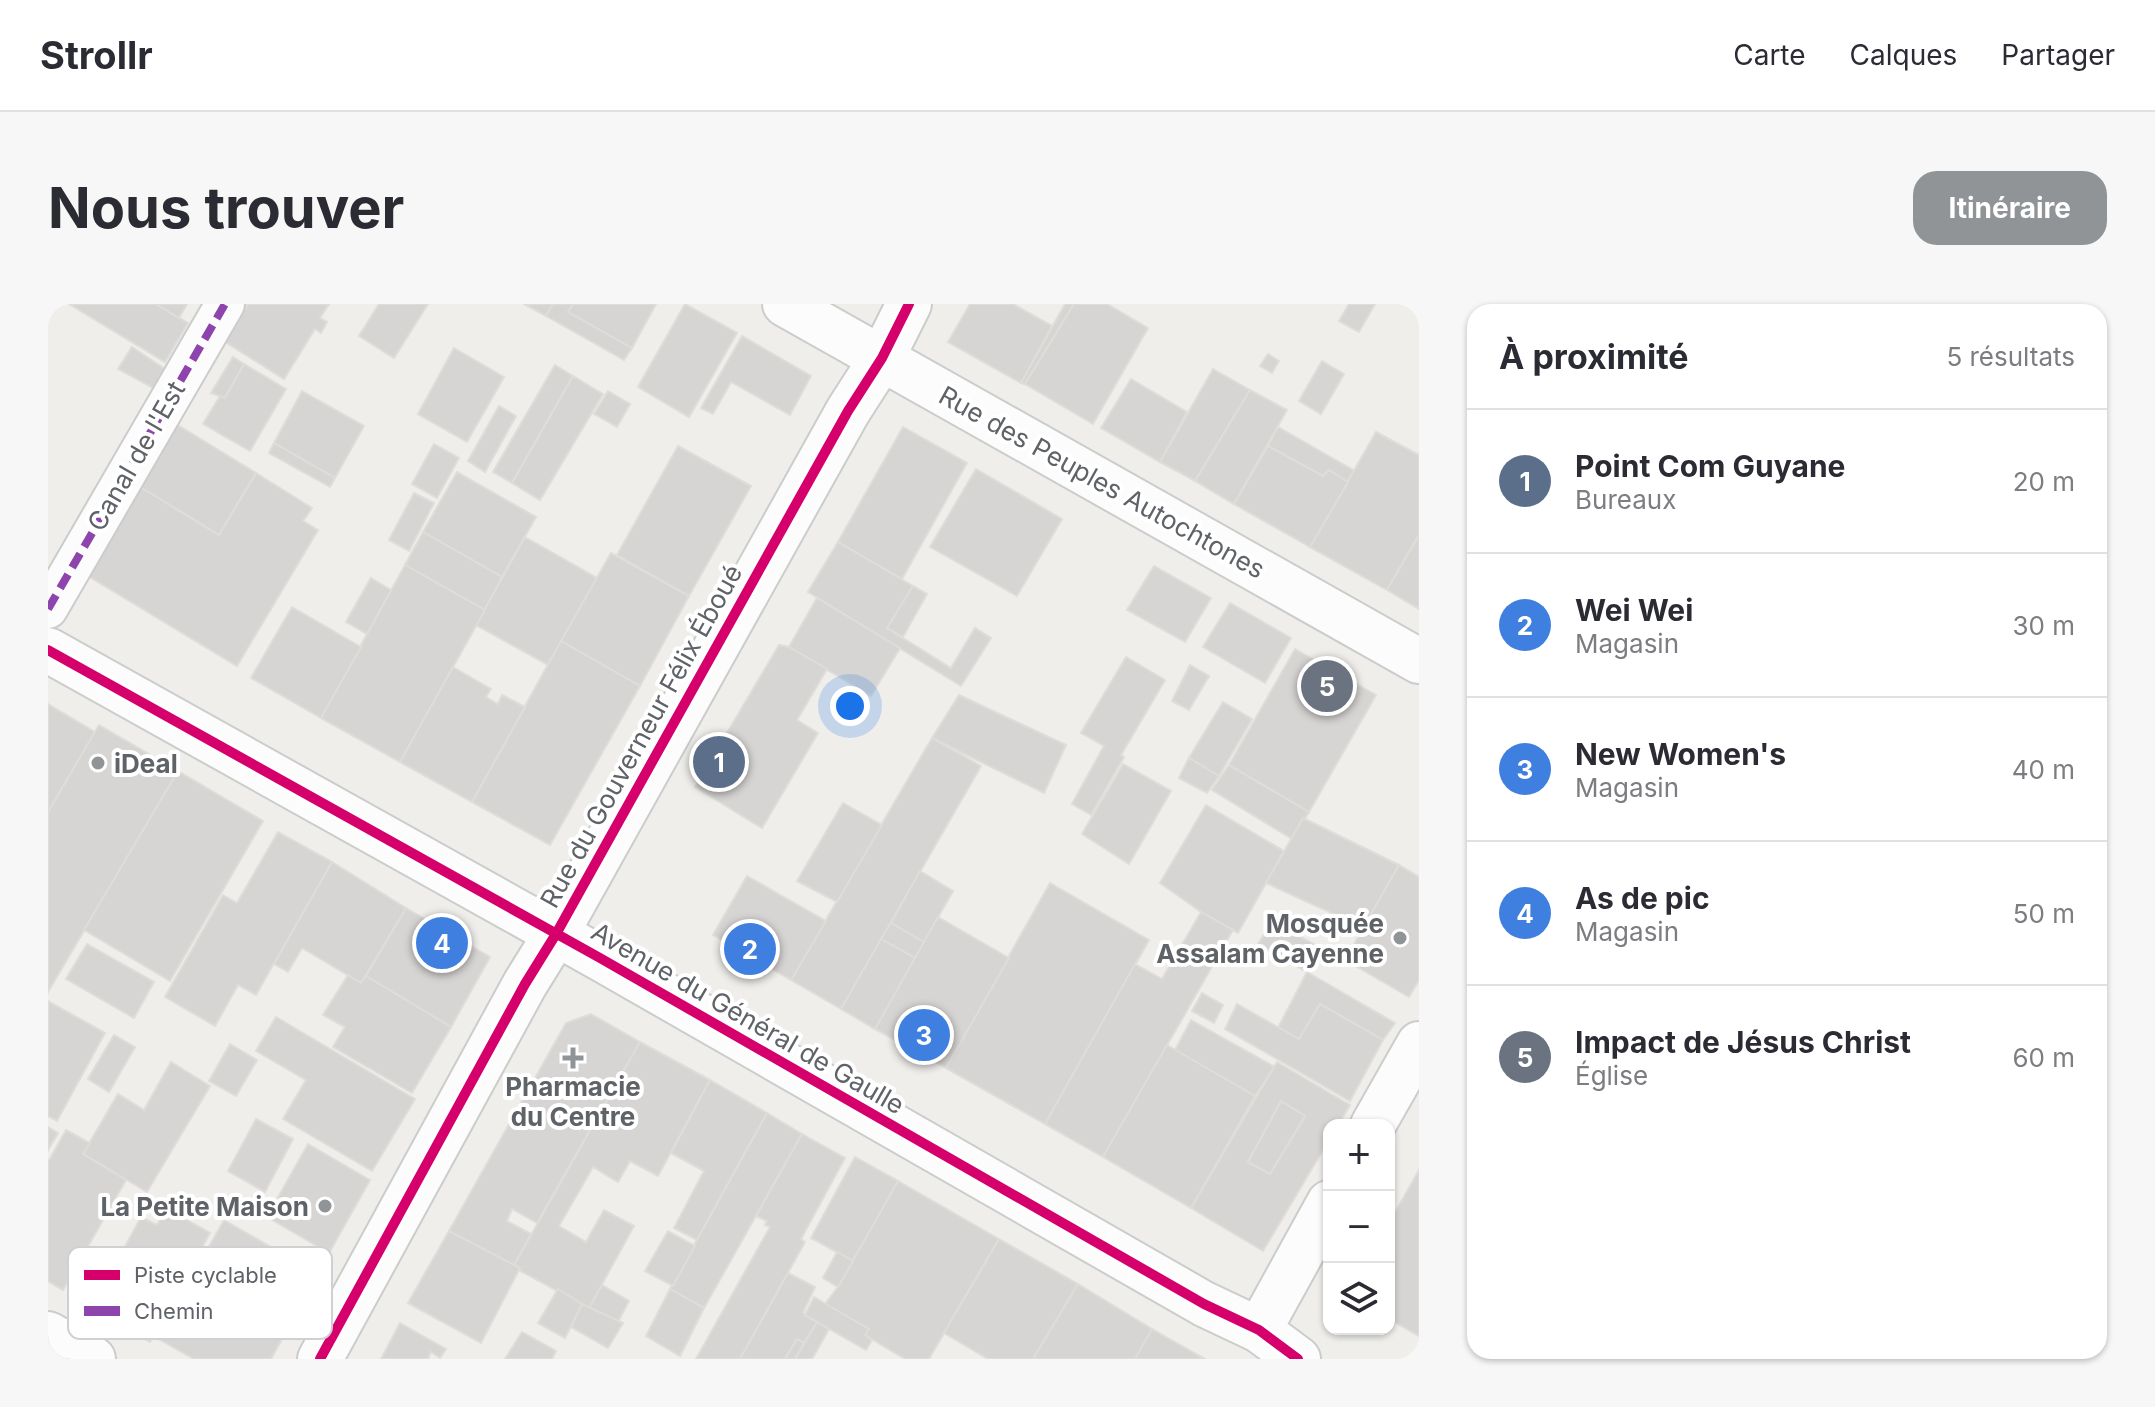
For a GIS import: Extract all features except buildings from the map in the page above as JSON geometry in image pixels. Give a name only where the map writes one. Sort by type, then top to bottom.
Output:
[{"type":"street","name":"Canal de l'Est","points":[[48,609],[225,304]]},
{"type":"street","name":"Rue des Peuples Autochtones","points":[[785,304],[1419,661]]},
{"type":"street","name":"Rue du Gouverneur Félix Éboué","points":[[332,1337],[525,984],[556,934],[848,411],[882,358],[909,304]]},
{"type":"street","name":"Avenue du Général de Gaulle","points":[[48,650],[556,934],[1204,1304],[1259,1330],[1298,1359]]},
{"type":"street","points":[[1376,1119],[1419,1044]]},
{"type":"street","points":[[1259,1330],[1323,1214]]},
{"type":"street","points":[[48,1334],[93,1359]]},
{"type":"street","name":"Rue du Gouverneur Félix Éboué","points":[[320,1359],[331,1339]]},
{"type":"marked path","points":[[48,609],[225,304]]},
{"type":"cycle path","points":[[332,1337],[525,984],[556,934],[848,411],[882,358],[909,304]]},
{"type":"cycle path","points":[[48,650],[600,958],[1204,1304],[1259,1330],[1298,1359]]},
{"type":"cycle path","points":[[320,1359],[331,1339]]},
{"type":"place","name":"Impact de Jésus Christ","points":[[1327,686]]},
{"type":"place","name":"Point Com Guyane","points":[[719,762]]},
{"type":"place","name":"iDeal","points":[[98,763]]},
{"type":"place","name":"Mosquée Assalam Cayenne","points":[[1400,938]]},
{"type":"place","name":"As de pic","points":[[442,943]]},
{"type":"place","name":"Wei Wei","points":[[750,949]]},
{"type":"place","name":"New Women's","points":[[924,1035]]},
{"type":"place","name":"Pharmacie du Centre","points":[[573,1058]]},
{"type":"place","name":"La Petite Maison","points":[[325,1206]]}]
